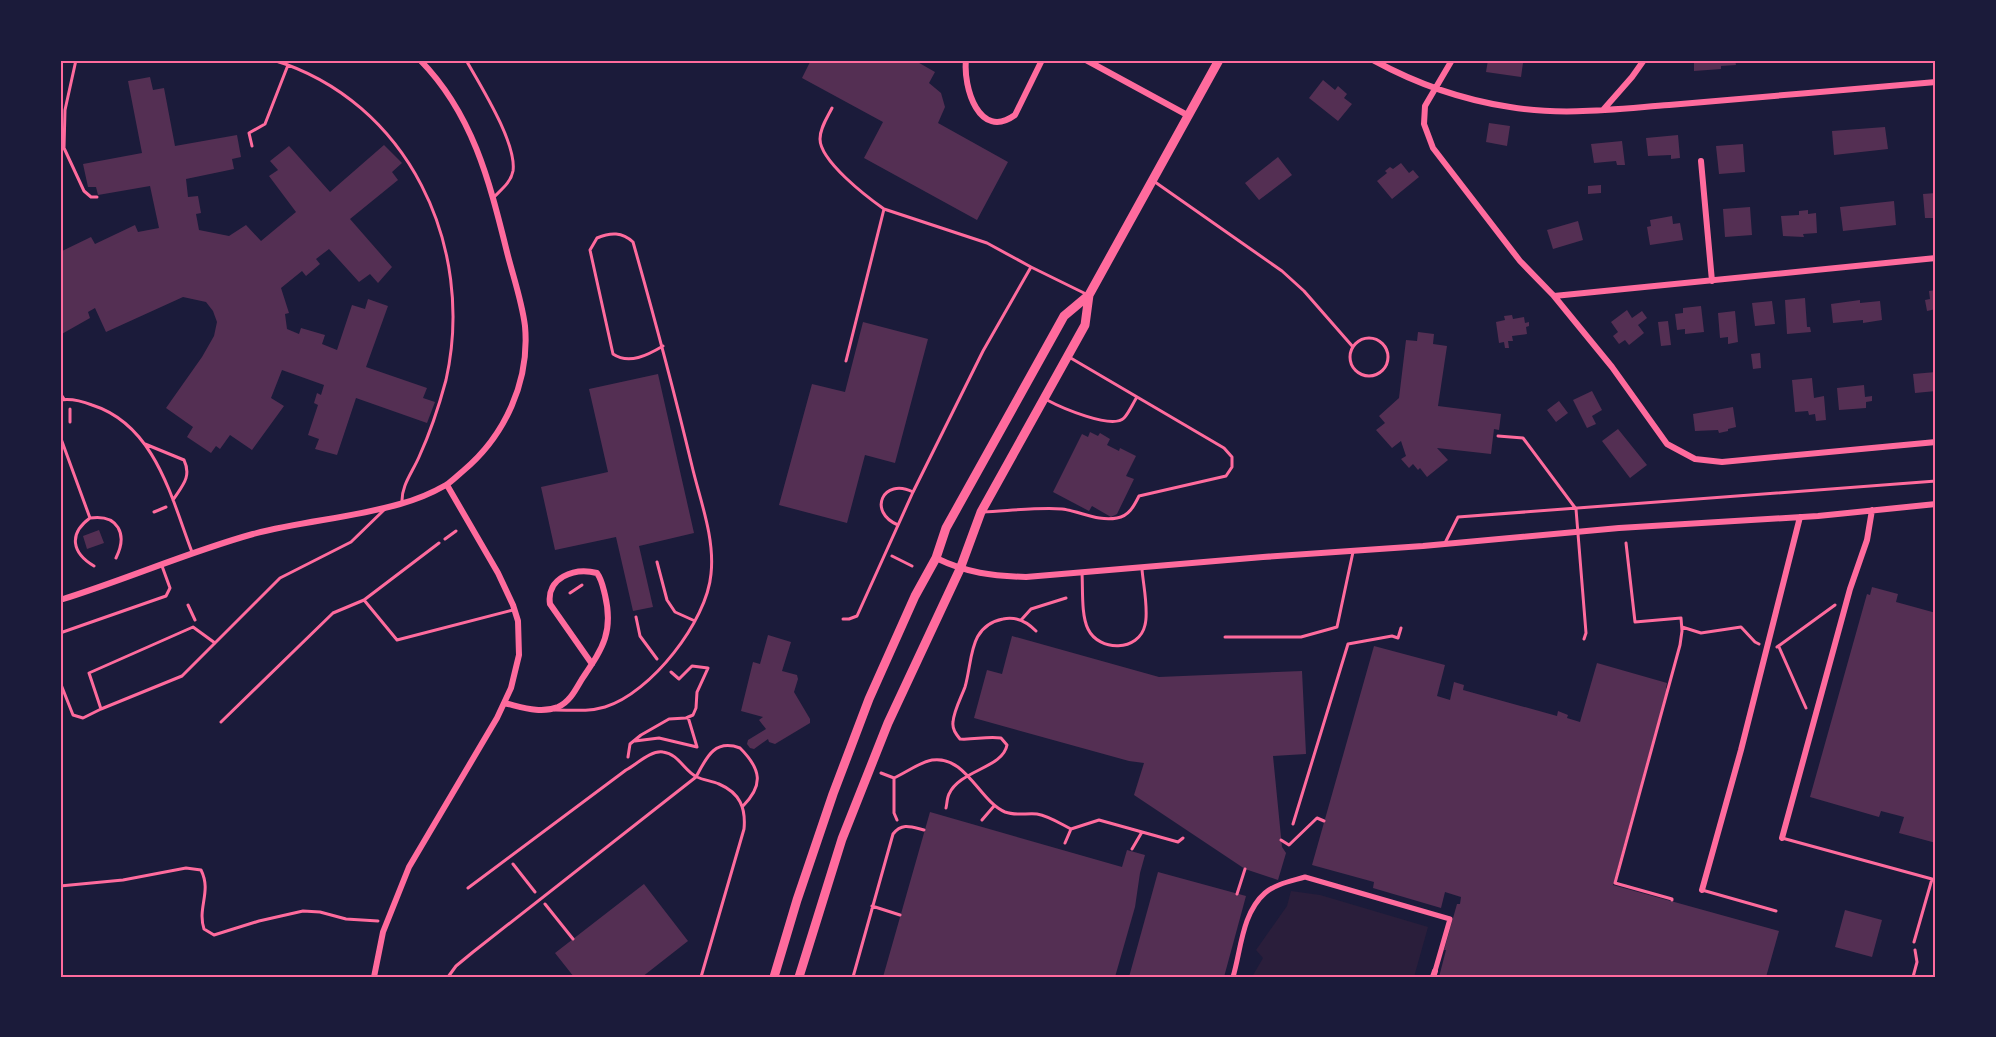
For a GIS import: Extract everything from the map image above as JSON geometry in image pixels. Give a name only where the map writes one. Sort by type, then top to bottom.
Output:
[{"type":"main road","points":[[774,977],[833,794],[869,699],[915,596],[936,558],[946,528],[1064,316],[1089,295],[1219,60]]},
{"type":"main road","points":[[799,977],[839,849],[892,714],[960,569],[981,512],[1085,325],[1089,295]]},
{"type":"street","points":[[60,600],[252,534],[402,504],[447,485],[471,464],[496,435],[513,403],[522,373],[525,343],[523,314],[486,171],[472,135],[448,95],[420,60]]},
{"type":"street","points":[[966,60],[965,72],[971,98],[985,118],[999,123],[1015,115],[1042,60]]},
{"type":"street","points":[[1086,60],[1189,116]]},
{"type":"street","points":[[1373,60],[1435,88],[1492,104],[1562,111],[1604,110],[1936,82]]},
{"type":"street","points":[[1452,60],[1425,106],[1424,124],[1433,148],[1520,261],[1554,296],[1612,367],[1667,444],[1695,459],[1722,462],[1936,442]]},
{"type":"street","points":[[1604,110],[1644,60]]},
{"type":"street","points":[[1701,161],[1712,281]]},
{"type":"street","points":[[1554,296],[1936,258]]},
{"type":"street","points":[[374,977],[386,923],[409,867],[489,733],[513,680],[519,655],[518,621],[515,610],[498,573],[447,485]]},
{"type":"street","points":[[936,558],[960,569],[992,576],[1026,578],[1579,532],[1800,517],[1936,504]]},
{"type":"street","points":[[1782,838],[1850,589],[1867,540],[1872,510]]},
{"type":"street","points":[[1702,890],[1741,750],[1800,517]]},
{"type":"street","points":[[504,703],[531,710],[558,707],[568,700],[592,664],[602,648],[609,620],[601,579],[597,573],[576,571],[568,573],[557,581],[551,591],[550,600],[552,609],[592,664]]},
{"type":"street","points":[[1233,977],[1249,914],[1265,892],[1281,884],[1305,877],[1450,919],[1434,974]]},
{"type":"lane","points":[[76,60],[65,110],[64,147],[84,191],[91,197],[97,197]]},
{"type":"lane","points":[[273,60],[315,76],[336,89],[365,111],[390,135],[413,169],[428,197],[444,245],[452,310],[446,380],[435,417],[419,457],[401,492],[402,504]]},
{"type":"lane","points":[[466,60],[508,141],[513,159],[512,173],[506,185],[493,198]]},
{"type":"lane","points":[[252,146],[249,133],[265,124],[288,65]]},
{"type":"lane","points":[[832,108],[823,127],[820,138],[821,146],[830,161],[884,209],[987,243],[1089,295]]},
{"type":"lane","points":[[1153,181],[1282,270],[1304,291],[1353,347]]},
{"type":"lane","points":[[846,361],[884,209]]},
{"type":"lane","points":[[544,710],[587,710],[606,706],[631,693],[671,657],[695,621],[707,598],[711,573],[709,535],[663,346],[633,242],[625,235],[612,234],[597,238],[590,250],[613,354],[619,359],[639,358],[663,346]]},
{"type":"lane","points":[[843,619],[857,616],[913,492],[982,351],[1031,267]]},
{"type":"lane","points":[[1361,340],[1380,342],[1387,351],[1383,371],[1372,376],[1359,374],[1351,363],[1353,347],[1361,340]]},
{"type":"lane","points":[[981,512],[1063,509],[1104,519],[1116,518],[1132,509],[1139,496],[1226,476],[1233,462],[1229,452],[1067,356]]},
{"type":"lane","points":[[60,393],[62,400],[80,401],[121,418],[137,433],[158,467],[193,554]]},
{"type":"lane","points":[[1043,399],[1070,411],[1107,421],[1124,418],[1137,397]]},
{"type":"lane","points":[[1498,436],[1523,438],[1576,508],[1586,633],[1584,639]]},
{"type":"lane","points":[[144,444],[184,460],[188,469],[187,478],[173,500]]},
{"type":"lane","points":[[1444,544],[1458,518],[1936,481]]},
{"type":"lane","points":[[898,525],[885,517],[881,507],[884,495],[896,488],[905,488],[913,492]]},
{"type":"lane","points":[[60,682],[73,715],[83,717],[183,676],[280,578],[351,542],[387,508]]},
{"type":"lane","points":[[221,722],[333,613],[364,600],[439,543]]},
{"type":"lane","points":[[1225,637],[1301,637],[1337,627],[1353,552]]},
{"type":"lane","points":[[657,562],[667,600],[675,612],[695,621]]},
{"type":"lane","points":[[60,633],[166,596],[170,588],[162,565]]},
{"type":"lane","points":[[1082,573],[1087,627],[1094,638],[1104,645],[1119,646],[1133,643],[1141,635],[1146,624],[1142,569]]},
{"type":"lane","points":[[364,600],[397,640],[515,610]]},
{"type":"lane","points":[[101,709],[89,673],[193,627],[215,643]]},
{"type":"lane","points":[[448,977],[456,966],[473,952],[696,777],[708,758],[717,748],[725,744],[740,748],[746,753],[757,774],[758,785],[753,796],[743,806]]},
{"type":"lane","points":[[468,888],[630,768],[651,754],[661,751],[677,758],[696,777],[729,789],[743,806],[745,813],[744,829],[701,977]]},
{"type":"lane","points":[[853,977],[893,834],[900,827],[908,826],[924,831]]},
{"type":"lane","points":[[1782,838],[1932,879],[1914,942]]},
{"type":"lane","points":[[1702,890],[1776,911]]},
{"type":"lane","points":[[872,906],[900,915]]},
{"type":"path","points":[[70,407],[70,422]]},
{"type":"path","points":[[60,436],[90,518]]},
{"type":"path","points":[[154,512],[167,506]]},
{"type":"path","points":[[94,566],[80,556],[76,547],[78,530],[90,518],[100,516],[109,519],[121,532],[122,541],[116,558]]},
{"type":"path","points":[[1626,543],[1635,622],[1681,618],[1682,631],[1615,883],[1672,898],[1672,900]]},
{"type":"path","points":[[905,562],[912,566]]},
{"type":"path","points":[[570,593],[582,585]]},
{"type":"path","points":[[1022,620],[1031,609],[1066,598]]},
{"type":"path","points":[[188,605],[195,622],[193,627]]},
{"type":"path","points":[[636,617],[640,636],[657,659]]},
{"type":"path","points":[[946,808],[949,793],[967,775],[1000,759],[1006,752],[1007,745],[1000,738],[960,739],[954,732],[953,723],[966,685],[972,649],[978,633],[991,622],[1006,618],[1022,620],[1036,631]]},
{"type":"path","points":[[1293,824],[1348,644],[1392,636],[1398,638],[1401,628]]},
{"type":"path","points":[[1779,647],[1813,723]]},
{"type":"path","points":[[630,768],[627,754],[633,741],[669,718],[693,715],[697,692],[708,668],[692,666],[679,679],[671,672]]},
{"type":"path","points":[[688,717],[700,752],[708,758]]},
{"type":"path","points":[[633,741],[659,738],[698,747]]},
{"type":"path","points":[[881,773],[894,778],[932,760],[957,766],[994,806],[1007,813],[1038,814],[1071,829],[1099,820],[1178,842],[1183,838]]},
{"type":"path","points":[[894,778],[894,813],[900,827]]},
{"type":"path","points":[[982,820],[994,806]]},
{"type":"path","points":[[1281,840],[1288,844],[1317,818],[1324,821]]},
{"type":"path","points":[[1065,843],[1071,829]]},
{"type":"path","points":[[1132,849],[1142,832]]},
{"type":"path","points":[[60,886],[123,880],[186,868],[201,870],[207,882],[201,920],[204,930],[214,935],[259,921],[303,911],[386,923]]},
{"type":"path","points":[[1237,894],[1245,869]]},
{"type":"path","points":[[1913,977],[1917,962],[1914,942]]},
{"type":"shaded area","points":[[1291,891],[1320,895],[1428,927],[1414,977],[1252,977],[1263,958],[1256,950],[1287,906]]},
{"type":"building","points":[[811,60],[914,60],[935,72],[929,83],[941,93],[945,107],[938,123],[1008,162],[977,220],[864,158],[883,122],[802,78]]},
{"type":"building","points":[[1488,60],[1518,60],[1518,63],[1523,63],[1521,77],[1486,72]]},
{"type":"building","points":[[1694,60],[1735,60],[1736,65],[1721,66],[1721,69],[1694,71]]},
{"type":"building","points":[[150,77],[153,90],[164,88],[175,146],[237,135],[241,157],[232,159],[234,169],[186,179],[188,197],[198,196],[201,213],[196,214],[199,230],[229,236],[246,225],[261,241],[296,212],[269,176],[278,170],[270,161],[289,146],[330,192],[384,145],[402,163],[392,172],[398,180],[350,219],[392,267],[378,283],[370,274],[359,282],[329,249],[316,259],[320,264],[306,276],[302,271],[281,288],[289,313],[285,314],[287,329],[299,334],[301,328],[325,335],[322,344],[337,350],[352,305],[365,309],[368,299],[388,306],[366,367],[427,388],[423,398],[435,402],[427,423],[356,398],[337,455],[315,449],[319,439],[308,435],[318,405],[314,403],[317,393],[321,395],[324,385],[282,370],[271,398],[284,406],[252,450],[230,435],[220,449],[216,446],[211,453],[187,437],[193,427],[166,408],[214,336],[217,322],[206,302],[183,297],[106,332],[95,308],[88,312],[90,318],[60,335],[60,252],[91,237],[95,244],[135,225],[138,232],[159,228],[150,186],[98,195],[96,187],[88,187],[83,164],[142,153],[128,81]]},
{"type":"building","points":[[1323,80],[1335,90],[1338,86],[1347,94],[1344,98],[1352,104],[1338,121],[1309,98]]},
{"type":"building","points":[[1489,123],[1510,126],[1507,146],[1486,142]]},
{"type":"building","points":[[1885,127],[1888,149],[1834,155],[1832,131]]},
{"type":"building","points":[[1678,135],[1680,158],[1671,159],[1671,155],[1648,156],[1646,138]]},
{"type":"building","points":[[1622,141],[1625,165],[1617,165],[1616,161],[1594,163],[1591,144]]},
{"type":"building","points":[[1743,144],[1745,172],[1719,174],[1716,146]]},
{"type":"building","points":[[1278,157],[1292,175],[1259,200],[1245,183]]},
{"type":"building","points":[[1401,163],[1409,173],[1413,170],[1419,177],[1392,199],[1377,181],[1387,173],[1385,171],[1390,167],[1393,169]]},
{"type":"building","points":[[1601,185],[1601,193],[1588,194],[1588,186]]},
{"type":"building","points":[[1936,193],[1936,218],[1925,218],[1923,194]]},
{"type":"building","points":[[1894,201],[1896,225],[1843,231],[1840,207]]},
{"type":"building","points":[[1750,207],[1752,235],[1725,237],[1723,209]]},
{"type":"building","points":[[1808,210],[1808,214],[1816,213],[1817,233],[1803,234],[1804,237],[1783,236],[1781,216],[1799,215],[1799,211]]},
{"type":"building","points":[[1672,216],[1673,224],[1680,223],[1683,240],[1650,245],[1647,227],[1651,226],[1650,220]]},
{"type":"building","points":[[1578,221],[1583,240],[1553,249],[1547,230]]},
{"type":"building","points":[[1936,290],[1936,309],[1927,311],[1925,300],[1930,299],[1929,291]]},
{"type":"building","points":[[1805,298],[1807,327],[1810,327],[1811,332],[1787,334],[1785,300]]},
{"type":"building","points":[[1860,300],[1860,303],[1880,301],[1882,320],[1863,323],[1863,320],[1833,323],[1831,304]]},
{"type":"building","points":[[1772,301],[1775,324],[1755,326],[1752,303]]},
{"type":"building","points":[[1701,306],[1704,332],[1685,334],[1685,329],[1677,330],[1675,314],[1683,313],[1683,308]]},
{"type":"building","points":[[1627,310],[1632,318],[1642,311],[1647,318],[1638,325],[1644,333],[1629,345],[1625,340],[1619,344],[1613,336],[1618,332],[1611,322]]},
{"type":"building","points":[[1735,311],[1738,342],[1728,344],[1728,337],[1720,338],[1718,313]]},
{"type":"building","points":[[1512,315],[1513,319],[1524,317],[1525,323],[1529,322],[1529,326],[1526,327],[1527,334],[1512,336],[1513,341],[1508,341],[1509,348],[1505,348],[1504,342],[1499,343],[1496,322],[1505,320],[1504,316]]},
{"type":"building","points":[[1668,321],[1671,345],[1661,346],[1658,322]]},
{"type":"building","points":[[863,322],[928,339],[895,463],[865,455],[847,523],[779,505],[812,384],[845,392]]},
{"type":"building","points":[[1418,332],[1434,334],[1433,344],[1447,346],[1438,406],[1501,414],[1499,430],[1494,429],[1491,454],[1437,448],[1448,460],[1427,477],[1420,468],[1418,470],[1413,464],[1409,468],[1401,459],[1406,456],[1401,441],[1392,448],[1376,430],[1385,423],[1379,416],[1399,398],[1406,340],[1417,341]]},
{"type":"building","points":[[1760,353],[1761,368],[1753,369],[1751,354]]},
{"type":"building","points":[[1936,372],[1936,391],[1915,393],[1913,374]]},
{"type":"building","points":[[658,374],[694,533],[639,546],[653,607],[633,611],[616,537],[555,550],[541,487],[608,472],[589,389]]},
{"type":"building","points":[[1812,378],[1814,398],[1824,396],[1826,420],[1816,421],[1815,414],[1809,415],[1808,411],[1795,412],[1792,380]]},
{"type":"building","points":[[1864,385],[1865,397],[1872,396],[1872,401],[1866,402],[1866,408],[1839,410],[1837,388]]},
{"type":"building","points":[[1592,391],[1602,410],[1592,416],[1596,424],[1587,428],[1573,400]]},
{"type":"building","points":[[1559,401],[1568,413],[1556,422],[1547,410]]},
{"type":"building","points":[[1733,407],[1736,427],[1719,433],[1718,430],[1695,431],[1693,414]]},
{"type":"building","points":[[1618,429],[1647,465],[1630,478],[1602,441]]},
{"type":"building","points":[[1090,432],[1098,436],[1100,433],[1110,439],[1107,445],[1119,451],[1120,448],[1136,456],[1126,476],[1134,479],[1117,514],[1111,517],[1092,506],[1089,511],[1053,492],[1082,434],[1088,437]]},
{"type":"building","points":[[99,530],[104,543],[87,549],[83,536]]},
{"type":"building","points":[[1872,587],[1898,594],[1896,602],[1936,613],[1936,843],[1899,833],[1904,817],[1881,811],[1879,817],[1810,797],[1867,594],[1870,595]]},
{"type":"building","points":[[768,635],[791,642],[782,671],[797,675],[794,692],[810,719],[810,723],[775,744],[769,742],[768,739],[754,749],[747,744],[748,740],[766,729],[759,720],[763,717],[741,711],[753,662],[760,664]]},
{"type":"building","points":[[1012,636],[1159,677],[1302,671],[1306,754],[1273,756],[1282,847],[1286,853],[1278,880],[1245,869],[1134,795],[1144,763],[1129,761],[974,718],[987,670],[1002,674]]},
{"type":"building","points":[[1374,646],[1445,665],[1437,696],[1450,700],[1454,682],[1464,685],[1463,690],[1557,716],[1558,711],[1568,715],[1567,718],[1580,722],[1597,663],[1667,683],[1613,885],[1779,931],[1766,977],[1439,977],[1446,950],[1444,950],[1461,897],[1445,892],[1441,908],[1373,888],[1374,882],[1312,865]]},
{"type":"building","points":[[930,812],[1122,867],[1127,850],[1145,855],[1135,907],[1115,977],[883,977]]},
{"type":"building","points":[[1158,872],[1246,896],[1224,977],[1129,977]]},
{"type":"building","points":[[644,884],[688,941],[642,977],[574,977],[555,953]]},
{"type":"building","points":[[1845,910],[1882,920],[1872,957],[1835,947]]}]
